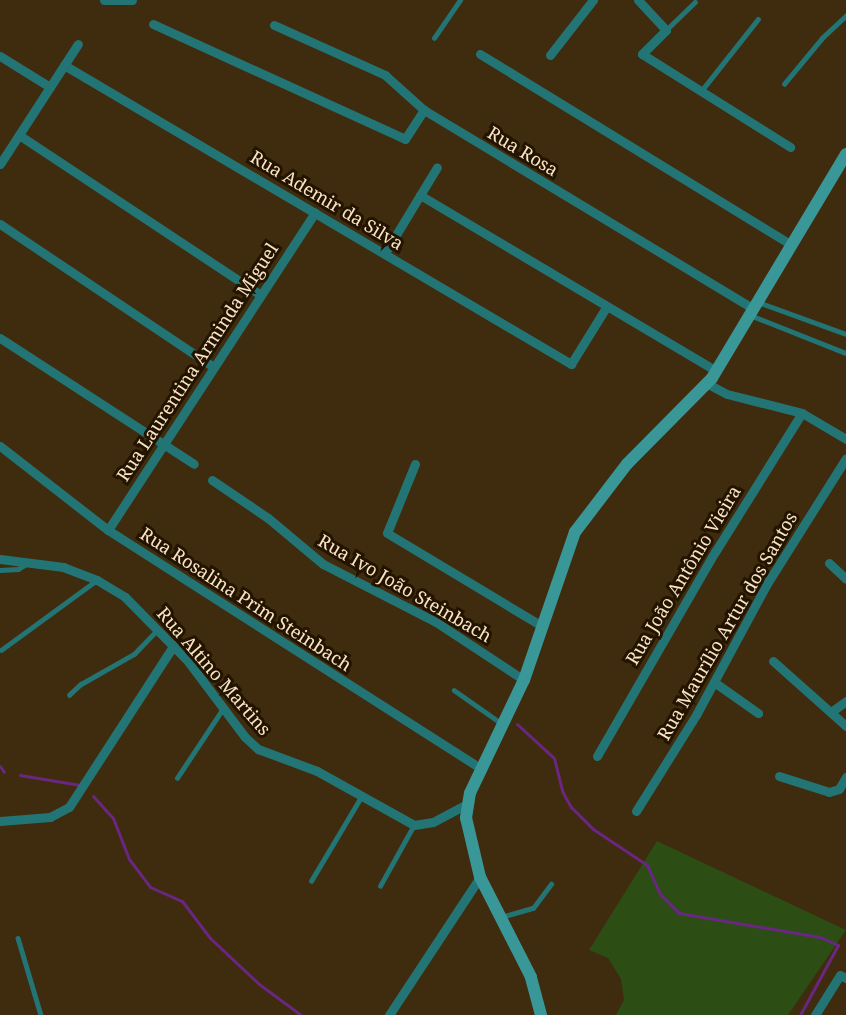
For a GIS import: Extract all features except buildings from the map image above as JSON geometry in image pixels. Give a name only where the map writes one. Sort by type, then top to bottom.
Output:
[{"type":"main road","points":[[541,1015],[531,977],[498,918],[480,877],[469,837],[467,804],[481,769],[525,680],[566,551],[588,512],[627,464],[708,384],[846,154]]},
{"type":"street","points":[[104,0],[132,0]]},
{"type":"street","points":[[550,55],[592,0]]},
{"type":"street","points":[[638,0],[666,30],[642,54],[790,147]]},
{"type":"street","points":[[153,24],[405,140],[424,110]]},
{"type":"street","name":"Rua Rosa","points":[[274,25],[385,75],[424,110],[754,309]]},
{"type":"street","points":[[0,164],[78,44]]},
{"type":"street","points":[[480,54],[792,245]]},
{"type":"street","points":[[0,56],[50,87]]},
{"type":"street","name":"Rua Ademir da Silva","points":[[64,65],[572,364],[607,306]]},
{"type":"street","points":[[19,135],[261,295]]},
{"type":"street","points":[[385,254],[437,167]]},
{"type":"street","points":[[420,195],[717,371]]},
{"type":"street","name":"Rua Laurentina Arminda Miguel","points":[[108,530],[315,212]]},
{"type":"street","points":[[0,224],[214,367]]},
{"type":"street","points":[[0,338],[194,464]]},
{"type":"street","points":[[708,384],[727,394],[802,413],[846,439]]},
{"type":"street","name":"Rua João Antônio Vieira","points":[[597,756],[692,590],[802,413]]},
{"type":"street","name":"Rua Rosalina Prim Steinbach","points":[[0,446],[108,530],[481,769]]},
{"type":"street","name":"Rua Maurílio Artur dos Santos","points":[[636,811],[714,682],[768,582],[846,458]]},
{"type":"street","points":[[415,464],[387,533],[542,626]]},
{"type":"street","name":"Rua Ivo João Steinbach","points":[[212,480],[268,518],[323,564],[436,622],[525,680]]},
{"type":"street","name":"Rua Altino Martins","points":[[0,559],[63,567],[97,580],[125,597],[174,645],[253,746],[317,771],[414,825]]},
{"type":"street","points":[[829,563],[846,579]]},
{"type":"street","points":[[0,821],[50,817],[69,807],[174,645]]},
{"type":"street","points":[[773,661],[846,726]]},
{"type":"street","points":[[714,682],[758,712]]},
{"type":"street","points":[[831,712],[846,701]]},
{"type":"street","points":[[780,776],[829,792],[839,789],[846,777]]},
{"type":"street","points":[[414,825],[433,822],[467,804]]},
{"type":"street","points":[[389,1015],[480,877]]},
{"type":"street","points":[[815,1015],[843,976]]},
{"type":"lane","points":[[434,38],[460,0]]},
{"type":"lane","points":[[666,30],[695,2]]},
{"type":"lane","points":[[784,84],[822,38],[846,16]]},
{"type":"lane","points":[[700,92],[758,19]]},
{"type":"lane","points":[[754,309],[846,334]]},
{"type":"lane","points":[[754,309],[846,353]]},
{"type":"lane","points":[[0,570],[18,569],[30,561]]},
{"type":"lane","points":[[1,650],[97,580]]},
{"type":"lane","points":[[69,696],[81,684],[134,654],[158,629]]},
{"type":"lane","points":[[454,690],[504,724]]},
{"type":"lane","points":[[177,778],[224,707]]},
{"type":"lane","points":[[311,880],[361,797]]},
{"type":"lane","points":[[380,886],[414,825]]},
{"type":"lane","points":[[498,918],[533,908],[551,884]]},
{"type":"lane","points":[[18,938],[41,1015]]},
{"type":"green space","points":[[657,841],[846,930],[788,1015],[616,1015],[624,1000],[621,979],[608,958],[589,950]]},
{"type":"waterway","points":[[517,724],[554,758],[562,791],[571,807],[593,829],[647,865],[660,894],[679,913],[820,937],[838,945],[800,1015]]},
{"type":"waterway","points":[[0,766],[4,772]]},
{"type":"waterway","points":[[20,775],[80,785]]},
{"type":"waterway","points":[[93,796],[113,818],[129,859],[150,887],[182,901],[210,938],[259,984],[301,1015]]}]
